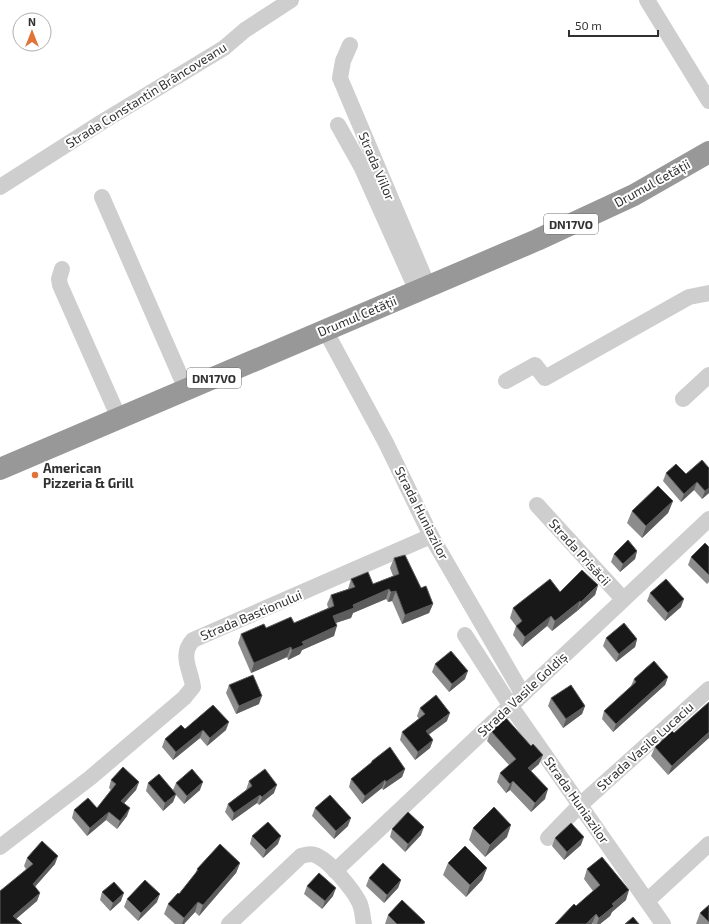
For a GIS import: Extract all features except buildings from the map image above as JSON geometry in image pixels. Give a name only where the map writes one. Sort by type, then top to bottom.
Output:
[{"type":"highway","name":"Drumul Cetății","points":[[0,469],[537,240],[634,196],[709,152]]},
{"type":"street","name":"Strada Constantin Brâncoveanu","points":[[0,187],[102,122],[224,48],[246,30],[291,0]]},
{"type":"street","points":[[647,0],[709,101]]},
{"type":"street","name":"Strada Viilor","points":[[350,45],[343,61],[340,78],[423,288]]},
{"type":"street","points":[[338,125],[361,166],[423,288]]},
{"type":"street","points":[[102,197],[186,389]]},
{"type":"street","points":[[62,269],[59,279],[60,284],[119,418]]},
{"type":"street","points":[[506,380],[535,365],[545,378],[690,297],[709,293]]},
{"type":"street","name":"Strada Huniazilor","points":[[325,330],[386,443],[432,536],[522,693]]},
{"type":"street","points":[[683,399],[709,375]]},
{"type":"street","name":"Strada Prisăcii","points":[[537,505],[623,599]]},
{"type":"street","name":"Strada Vasile Goldiș","points":[[335,871],[510,704],[709,519]]},
{"type":"street","name":"Strada Bastionului","points":[[0,847],[90,778],[184,698],[193,688],[192,677],[186,660],[187,647],[193,640],[432,536]]},
{"type":"street","name":"Strada Huniazilor","points":[[465,635],[510,704],[663,924]]},
{"type":"street","name":"Strada Vasile Lucaciu","points":[[548,838],[580,805],[709,689]]},
{"type":"street","points":[[647,901],[709,844]]},
{"type":"street","points":[[228,924],[302,856],[310,854],[318,856],[327,862],[359,901],[364,924]]},
{"type":"place","name":"American Pizzeria & Grill","points":[[35,475]]}]
